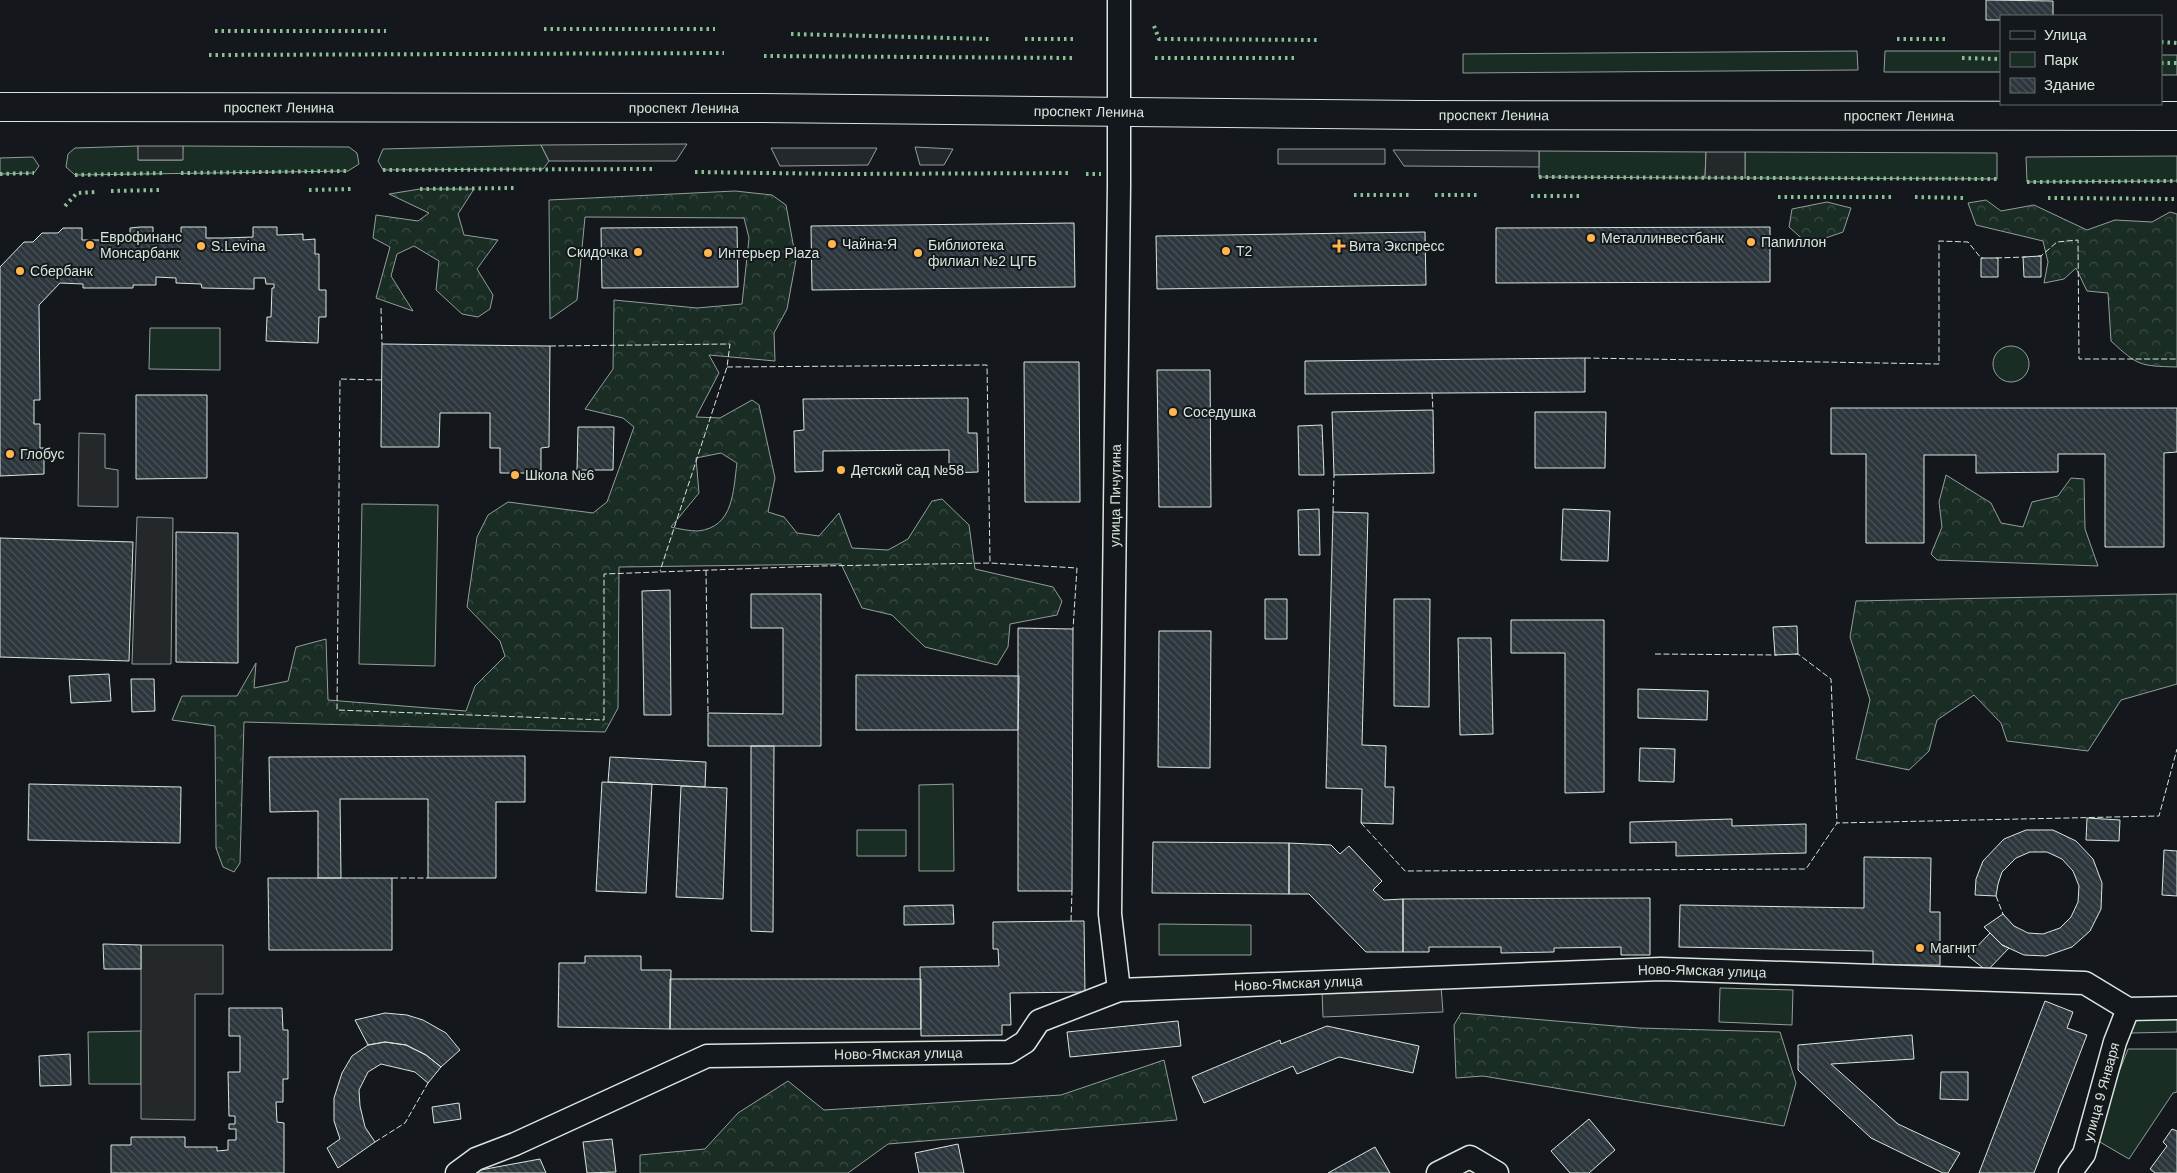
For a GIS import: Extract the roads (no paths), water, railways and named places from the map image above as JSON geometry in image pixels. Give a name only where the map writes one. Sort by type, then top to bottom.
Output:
[{"type":"main road","name":"проспект Ленина","points":[[0,107],[767,108],[1411,115],[2177,116]]},
{"type":"street","name":"улица Пичугина","points":[[1119,0],[1110,914],[1119,990]]},
{"type":"street","name":"Ново-Ямская улица","points":[[458,1173],[476,1159],[505,1149],[707,1056],[1010,1052],[1024,1042],[1039,1020],[1119,990],[1662,968],[2084,983],[2128,1009]]},
{"type":"street","points":[[2128,1009],[2177,1008]]},
{"type":"street","name":"улица 9 Января","points":[[2070,1173],[2084,1154],[2115,1042],[2128,1009]]},
{"type":"street","points":[[1438,1173],[1470,1157],[1497,1173]]},
{"type":"place","name":"Металлинвестбанк","points":[[1591,238]]},
{"type":"place","name":"Папиллон","points":[[1751,242]]},
{"type":"place","name":"Чайна-Я","points":[[832,244]]},
{"type":"place","name":"Еврофинанс Монсарбанк","points":[[90,245]]},
{"type":"place","name":"S.Levina","points":[[201,246]]},
{"type":"place","name":"Вита Экспресс","points":[[1339,246]]},
{"type":"place","name":"T2","points":[[1226,251]]},
{"type":"place","name":"Скидочка","points":[[638,252]]},
{"type":"place","name":"Интерьер Plaza","points":[[708,253]]},
{"type":"place","name":"Библиотека филиал №2 ЦГБ","points":[[918,253]]},
{"type":"place","name":"Сбербанк","points":[[20,271]]},
{"type":"place","name":"Соседушка","points":[[1173,412]]},
{"type":"place","name":"Глобус","points":[[10,454]]},
{"type":"place","name":"Детский сад №58","points":[[841,470]]},
{"type":"place","name":"Школа №6","points":[[515,475]]},
{"type":"place","name":"Магнит","points":[[1920,948]]}]
